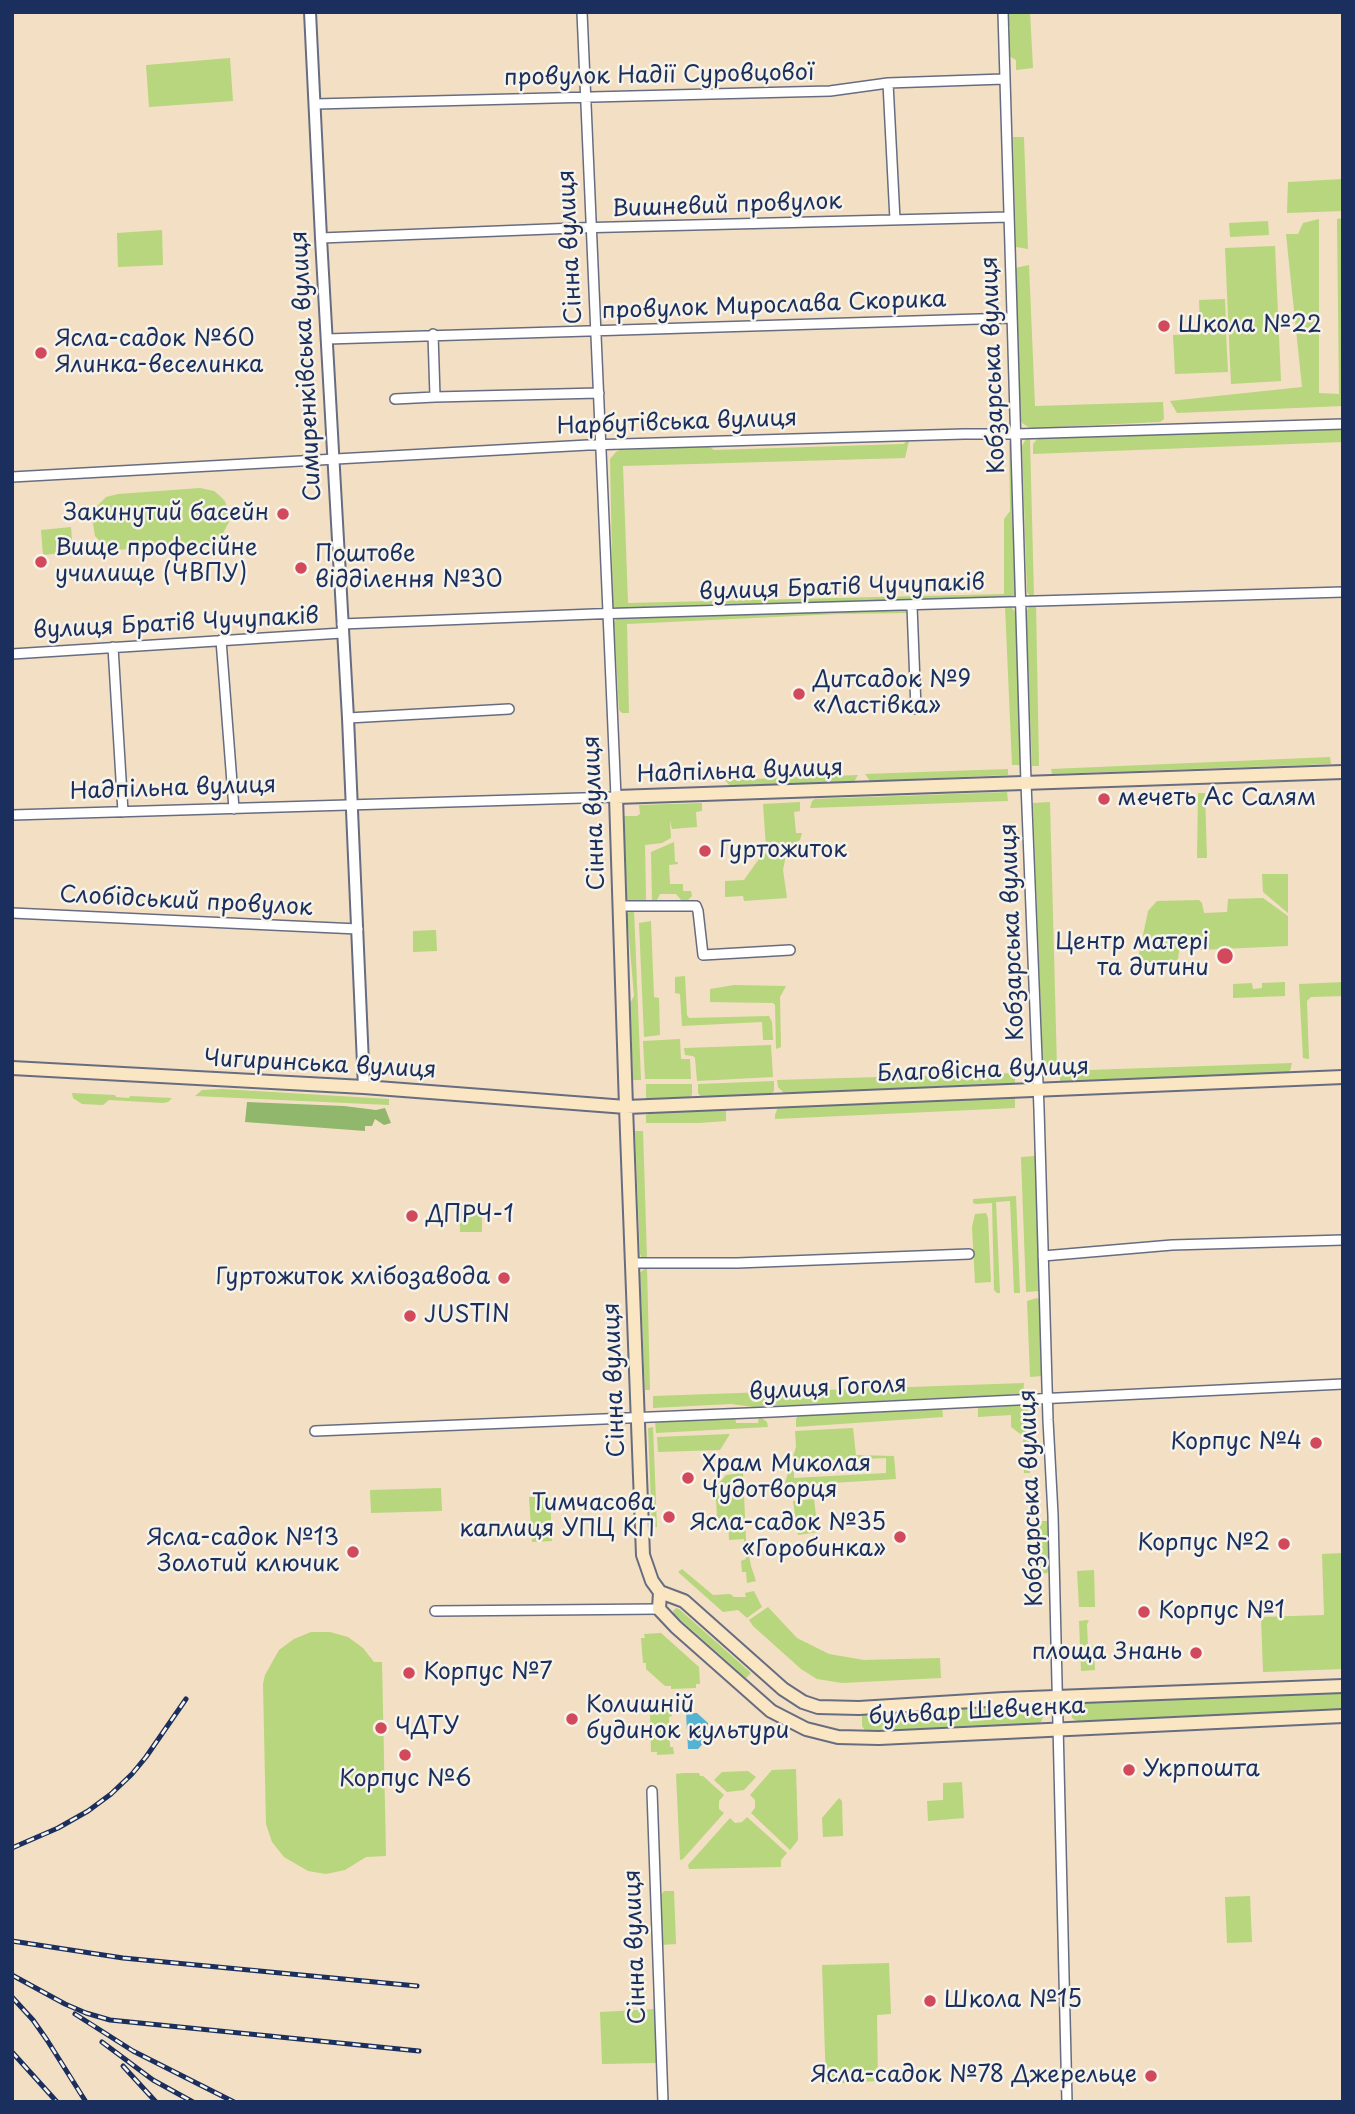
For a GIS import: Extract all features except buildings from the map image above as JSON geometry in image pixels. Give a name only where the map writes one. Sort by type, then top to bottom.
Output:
[{"type":"main road","name":"Надпільна вулиця","points":[[617,797],[1343,772]]},
{"type":"main road","name":"Сінна вулиця","points":[[617,797],[643,1555],[652,1581],[660,1592],[659,1609]]},
{"type":"main road","name":"Чигиринська вулиця","points":[[12,1069],[364,1087],[626,1107]]},
{"type":"main road","name":"Благовісна вулиця","points":[[626,1107],[1343,1077]]},
{"type":"main road","name":"бульвар Шевченка","points":[[660,1592],[684,1601],[783,1689],[803,1702],[818,1707],[1343,1686]]},
{"type":"main road","name":"бульвар Шевченка","points":[[659,1609],[676,1628],[762,1704],[794,1724],[817,1733],[848,1738],[1343,1716]]},
{"type":"main road","points":[[817,1733],[818,1707]]},
{"type":"street","name":"Симиренківська вулиця","points":[[310,12],[348,718],[364,1087]]},
{"type":"street","name":"Сінна вулиця","points":[[582,12],[617,797]]},
{"type":"street","name":"Кобзарська вулиця","points":[[1003,12],[1026,783],[1053,1515],[1067,2102]]},
{"type":"street","name":"провулок Надії Суровцової","points":[[315,104],[830,91],[888,83],[1004,79]]},
{"type":"street","points":[[888,83],[895,220]]},
{"type":"street","name":"Вишневий провулок","points":[[321,238],[1009,217]]},
{"type":"street","name":"провулок Мирослава Скорика","points":[[327,339],[1012,318]]},
{"type":"street","points":[[433,334],[435,397]]},
{"type":"street","points":[[394,399],[598,393]]},
{"type":"street","name":"Нарбутівська вулиця","points":[[12,477],[601,445],[1343,424]]},
{"type":"street","name":"вулиця Братів Чучупаків","points":[[12,653],[221,640],[342,629],[608,614],[1343,592]]},
{"type":"street","points":[[912,606],[916,709]]},
{"type":"street","points":[[221,640],[234,808]]},
{"type":"street","points":[[113,647],[123,812]]},
{"type":"street","points":[[348,718],[509,709]]},
{"type":"street","name":"Надпільна вулиця","points":[[12,815],[617,797]]},
{"type":"street","points":[[620,906],[696,905],[703,956],[790,950]]},
{"type":"street","name":"Слобідський провулок","points":[[12,914],[358,929]]},
{"type":"street","points":[[1043,1256],[1171,1245],[1343,1240]]},
{"type":"street","points":[[632,1263],[737,1263],[969,1254]]},
{"type":"street","name":"вулиця Гоголя","points":[[315,1430],[772,1412],[1343,1384]]},
{"type":"street","points":[[435,1611],[659,1609]]},
{"type":"street","name":"Сінна вулиця","points":[[652,1791],[663,2102]]},
{"type":"green space","points":[[1009,12],[1030,12],[1033,68],[1016,70],[1016,60],[1006,54],[1010,27],[1005,21]]},
{"type":"green space","points":[[230,58],[233,101],[149,107],[146,65]]},
{"type":"green space","points":[[1013,137],[1024,137],[1028,249],[1016,247]]},
{"type":"green space","points":[[1343,179],[1343,211],[1287,213],[1288,182]]},
{"type":"green space","points":[[1343,218],[1343,406],[1177,413],[1170,401],[1302,387],[1286,234],[1298,234],[1303,223],[1319,219],[1319,393],[1339,394],[1337,219]]},
{"type":"green space","points":[[1268,221],[1269,235],[1230,237],[1229,223]]},
{"type":"green space","points":[[162,230],[163,265],[118,267],[117,233]]},
{"type":"green space","points":[[1275,246],[1281,381],[1231,384],[1225,248]]},
{"type":"green space","points":[[1029,265],[1035,406],[1163,402],[1164,419],[1160,422],[1035,428],[1022,423],[1019,416],[1015,268]]},
{"type":"green space","points":[[1225,299],[1226,325],[1200,326],[1199,300]]},
{"type":"green space","points":[[1226,332],[1228,372],[1175,374],[1173,335]]},
{"type":"green space","points":[[1343,427],[1343,442],[1033,454],[1033,444],[1038,438]]},
{"type":"green space","points":[[1026,439],[1030,439],[1034,597],[1027,592],[1022,446]]},
{"type":"green space","points":[[909,441],[905,458],[623,466],[628,603],[1004,594],[1004,519],[1010,511],[1009,442],[1012,443],[1018,592],[1014,595],[621,610],[613,606],[610,459],[616,452],[708,446],[714,450],[904,444]]},
{"type":"green space","points":[[200,488],[214,491],[220,496],[225,501],[229,515],[229,522],[222,535],[210,543],[116,550],[104,545],[95,536],[92,517],[97,506],[106,497]]},
{"type":"green space","points":[[71,527],[73,552],[43,555],[41,530]]},
{"type":"green space","points":[[1036,604],[1039,766],[1032,766],[1026,612]]},
{"type":"green space","points":[[1005,606],[1010,606],[1016,613],[1021,765],[1012,765]]},
{"type":"green space","points":[[906,607],[906,613],[627,624],[629,713],[619,710],[614,622],[618,618]]},
{"type":"green space","points":[[1330,757],[1331,764],[1052,774],[1051,769]]},
{"type":"green space","points":[[1008,769],[1008,775],[870,781],[865,774]]},
{"type":"green space","points":[[858,775],[854,782],[730,786],[725,780]]},
{"type":"green space","points":[[1007,792],[1008,801],[810,808],[815,799]]},
{"type":"green space","points":[[1198,793],[1205,793],[1207,858],[1197,858]]},
{"type":"green space","points":[[800,802],[800,811],[794,812],[796,833],[802,833],[800,840],[791,845],[766,847],[763,804]]},
{"type":"green space","points":[[1050,802],[1057,1068],[1043,1068],[1033,803]]},
{"type":"green space","points":[[702,803],[702,811],[696,812],[697,827],[672,829],[670,820],[671,838],[662,843],[645,845],[646,899],[644,902],[630,903],[627,899],[624,816],[640,814],[639,805]]},
{"type":"green space","points":[[674,842],[675,862],[678,864],[669,865],[670,884],[683,884],[683,891],[691,891],[692,896],[682,901],[676,894],[660,894],[656,902],[652,902],[651,852]]},
{"type":"green space","points":[[784,851],[783,870],[787,898],[744,901],[743,896],[725,897],[725,881],[744,880],[761,856],[768,852]]},
{"type":"green space","points":[[1262,874],[1288,874],[1288,913],[1263,892]]},
{"type":"green space","points":[[1263,898],[1288,916],[1288,946],[1179,951],[1178,960],[1140,963],[1138,959],[1148,911],[1157,901],[1199,900],[1204,913],[1227,912],[1228,899]]},
{"type":"green space","points":[[630,910],[634,910],[641,1080],[633,1080],[630,1003],[634,996],[627,915]]},
{"type":"green space","points":[[651,921],[654,997],[659,998],[660,1035],[644,1037],[639,923]]},
{"type":"green space","points":[[436,930],[437,951],[413,952],[413,931]]},
{"type":"green space","points":[[685,976],[689,1018],[769,1016],[773,1040],[763,1040],[762,1022],[682,1026],[680,994],[675,993],[675,977]]},
{"type":"green space","points":[[1285,982],[1285,996],[1233,998],[1233,984],[1252,983],[1253,989],[1262,988],[1262,983]]},
{"type":"green space","points":[[1343,982],[1343,996],[1311,997],[1307,1001],[1309,1059],[1303,1058],[1299,984]]},
{"type":"green space","points":[[734,985],[786,986],[780,997],[781,1047],[776,1049],[773,1003],[710,1002],[710,989]]},
{"type":"green space","points":[[680,1039],[681,1059],[690,1059],[691,1079],[645,1079],[643,1041]]},
{"type":"green space","points":[[771,1045],[773,1077],[697,1081],[695,1058],[685,1055],[684,1048]]},
{"type":"green space","points":[[1292,1063],[1290,1071],[1285,1073],[1060,1081],[1060,1071]]},
{"type":"green space","points":[[1015,1073],[1015,1084],[784,1093],[778,1087],[777,1080]]},
{"type":"green space","points":[[774,1081],[774,1091],[770,1095],[702,1098],[698,1093],[698,1084]]},
{"type":"green space","points":[[646,1084],[692,1084],[692,1095],[689,1098],[646,1099]]},
{"type":"green space","points":[[202,1090],[389,1099],[389,1105],[195,1096]]},
{"type":"green space","points":[[72,1093],[129,1098],[172,1098],[163,1103],[109,1100],[103,1105],[82,1104],[73,1098]]},
{"type":"green space","points":[[1015,1098],[1015,1108],[775,1119],[778,1107]]},
{"type":"green space","points":[[247,1102],[376,1110],[385,1108],[391,1123],[384,1125],[375,1119],[372,1126],[365,1126],[365,1131],[245,1122]]},
{"type":"green space","points":[[726,1109],[726,1121],[646,1123],[646,1115],[651,1113]]},
{"type":"green space","points":[[635,1131],[643,1131],[647,1258],[642,1258],[640,1254]]},
{"type":"green space","points":[[1035,1156],[1039,1291],[1026,1292],[1021,1157]]},
{"type":"green space","points":[[1016,1196],[1020,1293],[1014,1293],[1010,1201],[996,1202],[1000,1293],[997,1293],[994,1290],[992,1203],[976,1204],[973,1199]]},
{"type":"green space","points":[[482,1203],[482,1232],[460,1232],[459,1204]]},
{"type":"green space","points":[[986,1213],[991,1282],[975,1283],[972,1227],[975,1214]]},
{"type":"green space","points":[[647,1266],[650,1390],[645,1390],[640,1273]]},
{"type":"green space","points":[[1037,1298],[1040,1301],[1042,1376],[1030,1377],[1027,1301]]},
{"type":"green space","points":[[1024,1383],[1023,1394],[753,1407],[731,1404],[653,1408],[653,1396]]},
{"type":"green space","points":[[1028,1403],[1030,1473],[1024,1473],[1023,1436],[1011,1427],[1011,1415],[978,1417],[978,1405]]},
{"type":"green space","points":[[942,1407],[943,1417],[796,1427],[799,1414]]},
{"type":"green space","points":[[735,1416],[736,1423],[758,1423],[759,1416],[767,1422],[768,1427],[656,1433],[655,1421]]},
{"type":"green space","points":[[653,1427],[657,1527],[652,1528],[648,1428]]},
{"type":"green space","points":[[853,1428],[856,1455],[894,1456],[896,1479],[784,1486],[796,1447],[795,1431]],"holes":[[[886,1458],[886,1473],[794,1478],[794,1462]]]},
{"type":"green space","points":[[730,1434],[720,1450],[658,1452],[657,1437]]},
{"type":"green space","points":[[743,1473],[746,1539],[756,1581],[747,1583],[741,1561],[746,1559],[744,1539],[729,1540],[728,1517],[711,1517],[717,1515],[715,1487],[726,1475]]},
{"type":"green space","points":[[441,1488],[442,1511],[371,1513],[370,1490]]},
{"type":"green space","points":[[550,1496],[552,1541],[532,1542],[529,1497]]},
{"type":"green space","points":[[814,1499],[818,1532],[798,1535],[793,1501]]},
{"type":"green space","points":[[1038,1521],[1048,1521],[1049,1571],[1040,1574]]},
{"type":"green space","points":[[1343,1553],[1343,1669],[1263,1672],[1261,1617],[1324,1615],[1322,1554]]},
{"type":"green space","points":[[682,1569],[713,1595],[746,1597],[745,1593],[754,1591],[762,1607],[747,1618],[738,1610],[723,1612],[678,1572]]},
{"type":"green space","points":[[1094,1570],[1095,1607],[1079,1607],[1077,1571]]},
{"type":"green space","points":[[768,1607],[797,1638],[829,1654],[864,1660],[940,1658],[941,1678],[842,1683],[817,1679],[801,1669],[753,1626],[749,1620]]},
{"type":"green space","points":[[676,1608],[751,1673],[746,1678],[674,1614]]},
{"type":"green space","points":[[1087,1620],[1088,1646],[1094,1646],[1095,1670],[1081,1671],[1079,1621]]},
{"type":"green space","points":[[311,1632],[330,1632],[348,1637],[363,1648],[374,1662],[382,1662],[386,1856],[366,1857],[345,1870],[326,1874],[308,1871],[284,1857],[272,1842],[266,1824],[265,1675],[279,1650],[294,1639]]},
{"type":"green space","points":[[661,1633],[699,1667],[700,1684],[696,1684],[696,1688],[671,1689],[671,1686],[665,1686],[646,1669],[641,1638],[645,1638],[644,1634]]},
{"type":"green space","points":[[1343,1692],[1343,1710],[1078,1722],[1072,1718],[1071,1709],[1075,1702]]},
{"type":"green space","points":[[1035,1703],[1042,1707],[1043,1717],[1036,1725],[867,1733],[862,1726],[862,1716],[866,1712]]},
{"type":"green space","points":[[672,1709],[672,1716],[669,1717],[670,1747],[673,1747],[674,1754],[657,1755],[657,1752],[651,1752],[650,1713]]},
{"type":"green space","points":[[796,1769],[798,1840],[790,1850],[751,1813],[755,1808],[755,1800],[750,1795],[772,1770]]},
{"type":"green space","points":[[748,1771],[756,1777],[744,1790],[727,1792],[714,1780],[722,1772]]},
{"type":"green space","points":[[699,1773],[724,1795],[719,1801],[719,1809],[724,1813],[680,1860],[676,1774]]},
{"type":"green space","points":[[962,1782],[964,1818],[928,1821],[927,1801],[943,1800],[943,1783]]},
{"type":"green space","points":[[839,1798],[842,1801],[843,1836],[823,1837],[822,1818]]},
{"type":"green space","points":[[747,1817],[787,1853],[781,1860],[781,1867],[689,1869],[688,1865],[730,1818],[735,1823],[742,1822]]},
{"type":"green space","points":[[664,1891],[674,1891],[676,1944],[661,1945],[660,1896]]},
{"type":"green space","points":[[1250,1896],[1252,1942],[1227,1943],[1225,1897]]},
{"type":"green space","points":[[889,1963],[891,2014],[877,2015],[878,2081],[826,2084],[822,1965]]},
{"type":"green space","points":[[655,2009],[657,2063],[602,2064],[600,2012]]},
{"type":"water","points":[[686,1713],[697,1713],[708,1723],[708,1738],[698,1749],[688,1749]]},
{"type":"railway","points":[[12,1848],[58,1828],[111,1794],[146,1757],[186,1699]]},
{"type":"railway","points":[[12,1941],[123,1958],[417,1986]]},
{"type":"railway","points":[[12,1975],[65,2004],[110,2020],[419,2051]]},
{"type":"railway","points":[[12,1997],[33,2020],[86,2102]]},
{"type":"railway","points":[[75,2014],[133,2051],[234,2102]]},
{"type":"railway","points":[[102,2042],[153,2080],[193,2102]]},
{"type":"railway","points":[[12,2052],[57,2102]]},
{"type":"railway","points":[[123,2066],[156,2102]]},
{"type":"place","name":"Школа №22","points":[[1164,326]]},
{"type":"place","name":"Ясла-садок №60 Ялинка-веселинка","points":[[41,353]]},
{"type":"place","name":"Закинутий басейн","points":[[283,514]]},
{"type":"place","name":"Вище професійне училище (ЧВПУ)","points":[[41,562]]},
{"type":"place","name":"Поштове відділення №30","points":[[301,568]]},
{"type":"place","name":"Дитсадок №9 «Ластівка»","points":[[799,694]]},
{"type":"place","name":"мечеть Ас Салям","points":[[1104,799]]},
{"type":"place","name":"Гуртожиток","points":[[705,851]]},
{"type":"place","name":"Центр матері та дитини","points":[[1225,956]]},
{"type":"place","name":"ДПРЧ-1","points":[[412,1216]]},
{"type":"place","name":"Гуртожиток хлібозавода","points":[[504,1278]]},
{"type":"place","name":"JUSTIN","points":[[410,1316]]},
{"type":"place","name":"Корпус №4","points":[[1316,1443]]},
{"type":"place","name":"Храм Миколая Чудотворця","points":[[688,1478]]},
{"type":"place","name":"Тимчасова каплиця УПЦ КП","points":[[669,1517]]},
{"type":"place","name":"Ясла-садок №35 «Горобинка»","points":[[900,1537]]},
{"type":"place","name":"Корпус №2","points":[[1284,1544]]},
{"type":"place","name":"Ясла-садок №13 Золотий ключик","points":[[353,1552]]},
{"type":"place","name":"Корпус №1","points":[[1144,1612]]},
{"type":"place","name":"площа Знань","points":[[1196,1653]]},
{"type":"place","name":"Корпус №7","points":[[409,1673]]},
{"type":"place","name":"Колишній будинок культури","points":[[572,1719]]},
{"type":"place","name":"ЧДТУ","points":[[381,1728]]},
{"type":"place","name":"Корпус №6","points":[[405,1755]]},
{"type":"place","name":"Укрпошта","points":[[1129,1770]]},
{"type":"place","name":"Школа №15","points":[[930,2001]]},
{"type":"place","name":"Ясла-садок №78 Джерельце","points":[[1151,2076]]}]
